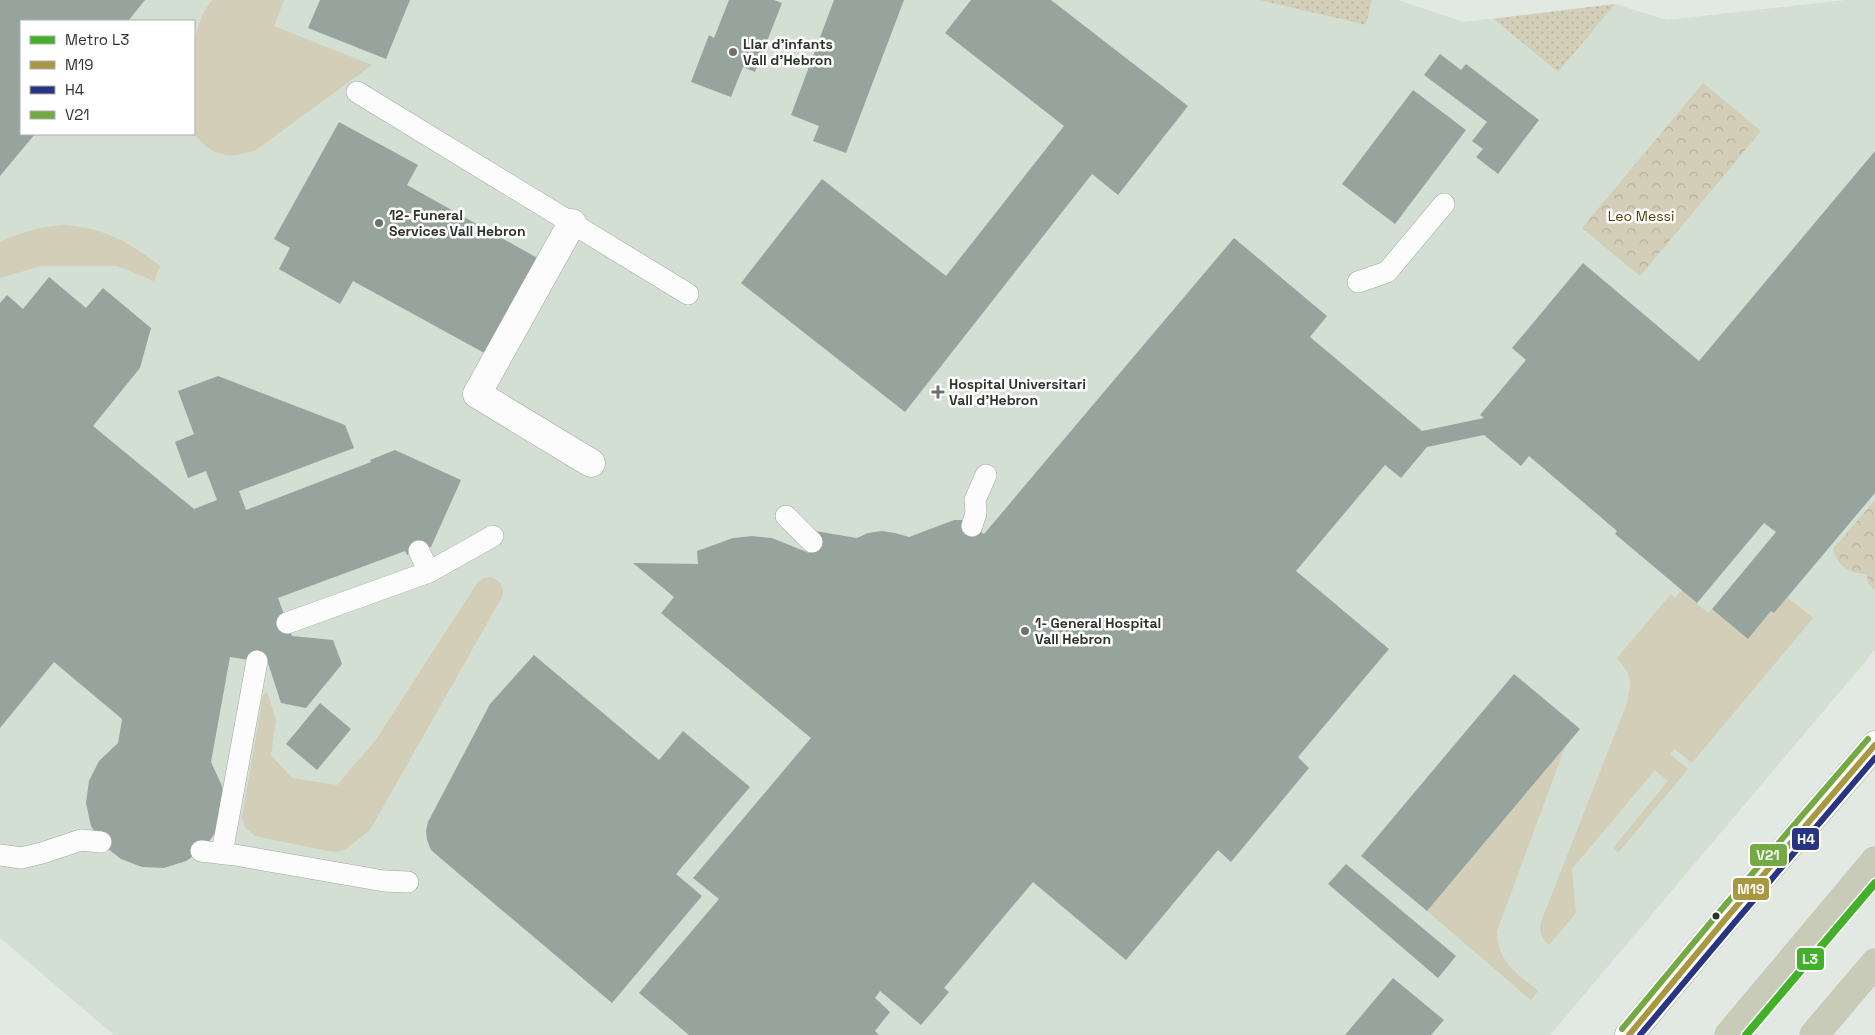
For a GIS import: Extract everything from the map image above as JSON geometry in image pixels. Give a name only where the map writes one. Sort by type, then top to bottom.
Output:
[{"type":"highway","points":[[1729,1035],[1875,861]]},
{"type":"highway","points":[[1814,1035],[1875,963]]},
{"type":"street","points":[[572,223],[477,394],[591,463]]},
{"type":"street","points":[[1629,1035],[1728,916],[1875,746]]},
{"type":"lane","points":[[357,92],[688,294]]},
{"type":"lane","points":[[1358,282],[1387,272],[1444,204]]},
{"type":"lane","points":[[972,526],[976,513],[975,500],[986,475]]},
{"type":"lane","points":[[786,516],[812,542]]},
{"type":"lane","points":[[287,623],[429,572],[493,536]]},
{"type":"lane","points":[[419,551],[429,572]]},
{"type":"lane","points":[[222,853],[257,661]]},
{"type":"lane","points":[[0,855],[21,858],[42,854],[81,840],[102,842]]},
{"type":"lane","points":[[200,851],[222,853],[384,881],[408,882]]},
{"type":"shaded area","name":"Hospital Universitari Vall d'Hebron","points":[[0,0],[1259,0],[1366,25],[1372,0],[1398,0],[1464,22],[1615,4],[1667,20],[1846,0],[1875,0],[1875,650],[1550,1035],[114,1035],[0,938]]},
{"type":"green space","points":[[212,0],[284,0],[274,26],[372,65],[256,150],[238,155],[221,154],[207,147],[195,134],[195,42],[203,13]]},
{"type":"green space","points":[[1259,0],[1372,0],[1366,25]]},
{"type":"green space","points":[[1615,4],[1558,72],[1494,19]]},
{"type":"green space","name":"Leo Messi","points":[[1703,83],[1761,131],[1640,276],[1582,228]]},
{"type":"green space","points":[[63,225],[91,229],[115,237],[137,249],[160,266],[154,281],[117,266],[41,266],[0,278],[0,242],[31,230]]},
{"type":"green space","points":[[1875,500],[1875,590],[1867,579],[1867,574],[1850,571],[1841,565],[1833,549]]},
{"type":"green space","points":[[490,577],[501,584],[503,590],[502,597],[370,830],[345,850],[333,852],[255,836],[245,827],[242,817],[265,693],[268,694],[276,721],[271,755],[292,778],[337,785],[375,741],[478,582],[483,578]]},
{"type":"green space","points":[[1682,590],[1708,613],[1712,609],[1748,639],[1771,611],[1774,613],[1787,597],[1813,618],[1692,763],[1675,749],[1670,754],[1688,769],[1618,853],[1613,848],[1668,781],[1655,770],[1572,869],[1576,913],[1549,945],[1541,935],[1541,922],[1627,703],[1630,679],[1626,669],[1617,658],[1671,594],[1675,598]]},
{"type":"green space","points":[[1565,747],[1497,931],[1500,951],[1504,959],[1538,991],[1531,1000],[1427,911]]},
{"type":"building","points":[[0,0],[145,0],[129,20],[20,20],[20,135],[34,135],[0,176]]},
{"type":"building","points":[[320,0],[410,0],[386,59],[308,28]]},
{"type":"building","name":"Llar d'infants Vall d'Hebron","points":[[729,0],[774,0],[782,3],[755,72],[743,67],[731,97],[691,82],[709,35],[714,38]]},
{"type":"building","points":[[834,0],[904,0],[846,153],[813,141],[819,126],[791,115]]},
{"type":"building","points":[[971,0],[1051,0],[1188,106],[1118,195],[1092,174],[905,412],[741,283],[822,179],[946,276],[1064,126],[945,33]]},
{"type":"building","points":[[1440,54],[1461,70],[1466,64],[1539,120],[1498,174],[1476,157],[1483,149],[1472,141],[1487,122],[1424,75]]},
{"type":"building","points":[[1413,90],[1466,130],[1395,224],[1342,184]]},
{"type":"building","name":"12- Funeral Services Vall Hebron","points":[[339,122],[418,165],[407,185],[541,260],[488,355],[353,281],[340,304],[279,269],[290,248],[274,239]]},
{"type":"building","name":"1- General Hospital Vall Hebron","points":[[1875,151],[1875,493],[1774,613],[1771,611],[1748,639],[1712,609],[1776,532],[1764,523],[1697,603],[1615,534],[1617,531],[1529,456],[1521,466],[1484,435],[1427,447],[1401,478],[1385,465],[1296,571],[1389,649],[1298,757],[1309,768],[1231,862],[1218,850],[1126,960],[1033,882],[944,988],[949,992],[921,1025],[880,991],[875,998],[890,1012],[875,1031],[879,1035],[689,1035],[639,993],[719,899],[693,878],[811,738],[661,613],[674,597],[633,563],[698,564],[697,551],[733,538],[752,536],[772,538],[809,553],[815,531],[857,538],[868,533],[882,531],[909,537],[954,520],[962,520],[984,534],[1234,238],[1327,316],[1310,337],[1422,431],[1484,418],[1480,415],[1526,360],[1512,348],[1583,263],[1699,361]]},
{"type":"building","points":[[49,277],[86,308],[103,288],[151,328],[140,368],[93,426],[194,509],[217,500],[206,471],[188,478],[175,442],[194,434],[178,391],[218,376],[345,425],[354,448],[239,491],[246,510],[371,462],[370,460],[395,450],[461,480],[431,547],[407,555],[405,551],[278,598],[292,636],[333,640],[342,664],[306,708],[281,703],[268,663],[230,657],[211,762],[222,786],[224,808],[217,830],[204,849],[186,861],[164,868],[142,867],[121,859],[103,845],[91,826],[86,803],[89,781],[99,761],[118,743],[122,719],[54,662],[0,728],[0,303],[7,295],[23,309]]},
{"type":"building","points":[[534,655],[659,760],[683,731],[750,787],[676,874],[702,896],[612,1003],[431,850],[427,840],[428,822],[490,704]]},
{"type":"building","points":[[1514,674],[1580,729],[1427,911],[1361,856]]},
{"type":"building","points":[[320,703],[351,729],[317,770],[286,744]]},
{"type":"building","points":[[1346,864],[1456,956],[1438,978],[1328,884]]},
{"type":"building","points":[[1393,978],[1444,1020],[1431,1035],[1345,1035]]},
{"type":"metro line","name":"L3","points":[[1746,1035],[1875,883]]},
{"type":"transit line","name":"V21","points":[[1622,1029],[1868,739]]},
{"type":"transit line","name":"M19","points":[[1629,1035],[1875,745]]},
{"type":"transit line","name":"H4","points":[[1640,1035],[1875,758]]},
{"type":"place","name":"Llar d'infants Vall d'Hebron","points":[[733,52]]},
{"type":"place","name":"12- Funeral Services Vall Hebron","points":[[379,223]]},
{"type":"place","name":"Hospital Universitari Vall d'Hebron","points":[[938,392]]},
{"type":"place","name":"1- General Hospital Vall Hebron","points":[[1025,631]]}]
